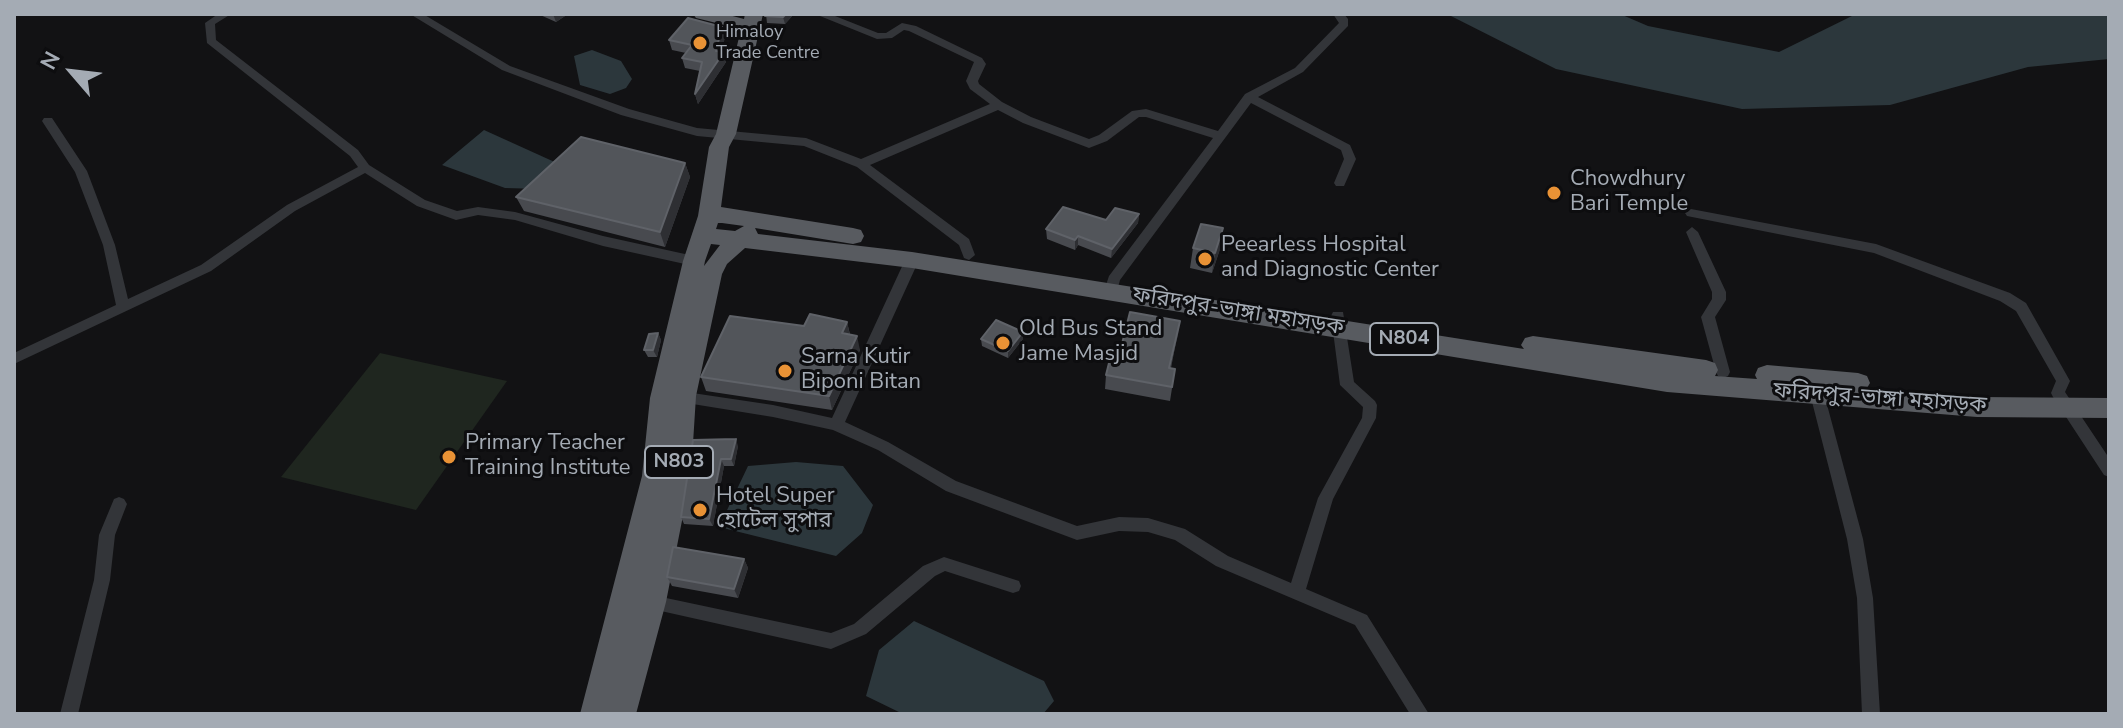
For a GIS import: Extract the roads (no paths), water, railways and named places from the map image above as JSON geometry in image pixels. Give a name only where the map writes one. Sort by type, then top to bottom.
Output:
[{"type":"highway","name":"N803","points":[[595,714],[673,397],[694,261],[706,226],[719,147],[726,134],[752,20],[702,14]]},
{"type":"highway","name":"N803","points":[[621,714],[652,602],[678,475],[673,397],[711,274],[719,259],[747,230],[723,199],[733,145],[726,134]]},
{"type":"highway","name":"ফরিদপুর-ভাঙ্গা মহাসড়ক","points":[[706,226],[868,247],[969,255],[1113,285]]},
{"type":"highway","name":"ফরিদপুর-ভাঙ্গা মহাসড়ক","points":[[868,247],[912,260],[1113,285],[1665,373],[1977,407],[2063,402],[2109,392]]},
{"type":"highway","name":"ফরিদপুর-ভাঙ্গা মহাসড়ক","points":[[1665,373],[1723,372],[1815,387]]},
{"type":"highway","name":"ফরিদপুর-ভাঙ্গা মহাসড়ক","points":[[2063,402],[2109,408]]},
{"type":"street","points":[[226,14],[205,18],[211,41],[354,153],[365,168],[421,203],[456,216],[478,211],[515,216],[603,241],[694,261]]},
{"type":"street","points":[[415,14],[506,68],[670,126],[697,132],[806,142],[861,164],[964,242],[969,255]]},
{"type":"street","points":[[820,14],[877,36],[888,36],[902,26],[912,28],[978,60],[980,64],[972,81],[974,86],[998,105],[1089,144],[1103,138],[1136,114],[1146,113],[1221,136]]},
{"type":"street","points":[[1113,285],[1249,97],[1299,70],[1344,24],[1338,14]]},
{"type":"street","points":[[1249,97],[1346,148],[1350,159],[1340,183]]},
{"type":"street","points":[[861,164],[998,105]]},
{"type":"street","points":[[48,121],[81,171],[109,245],[123,308]]},
{"type":"street","points":[[14,359],[206,268],[291,208],[365,168]]},
{"type":"street","points":[[1691,213],[1876,249],[2005,297],[2021,307],[2045,345],[2063,381],[2063,402],[2109,471]]},
{"type":"street","points":[[1692,232],[1719,292],[1719,300],[1708,317],[1723,372]]},
{"type":"street","points":[[836,425],[912,260]]},
{"type":"street","points":[[1297,591],[1326,498],[1369,418],[1370,405],[1347,385],[1340,322]]},
{"type":"street","points":[[1815,387],[1855,539],[1865,598],[1871,714]]},
{"type":"street","points":[[673,397],[836,425],[883,446],[951,486],[1077,533],[1119,524],[1148,525],[1179,534],[1222,561],[1361,620],[1420,714]]},
{"type":"street","points":[[69,714],[102,580],[107,535],[119,504]]},
{"type":"street","points":[[652,602],[831,641],[860,629],[929,571],[944,564],[1013,586]]},
{"type":"place","name":"Himaloy Trade Centre","points":[[700,43]]},
{"type":"place","name":"Chowdhury Bari Temple","points":[[1554,193]]},
{"type":"place","name":"Peearless Hospital and Diagnostic Center","points":[[1205,259]]},
{"type":"place","name":"Old Bus Stand Jame Masjid","points":[[1003,343]]},
{"type":"place","name":"Sarna Kutir Biponi Bitan","points":[[785,371]]},
{"type":"place","name":"Primary Teacher Training Institute","points":[[449,457]]},
{"type":"place","name":"Hotel Super হোটেল সুপার","points":[[700,510]]}]
